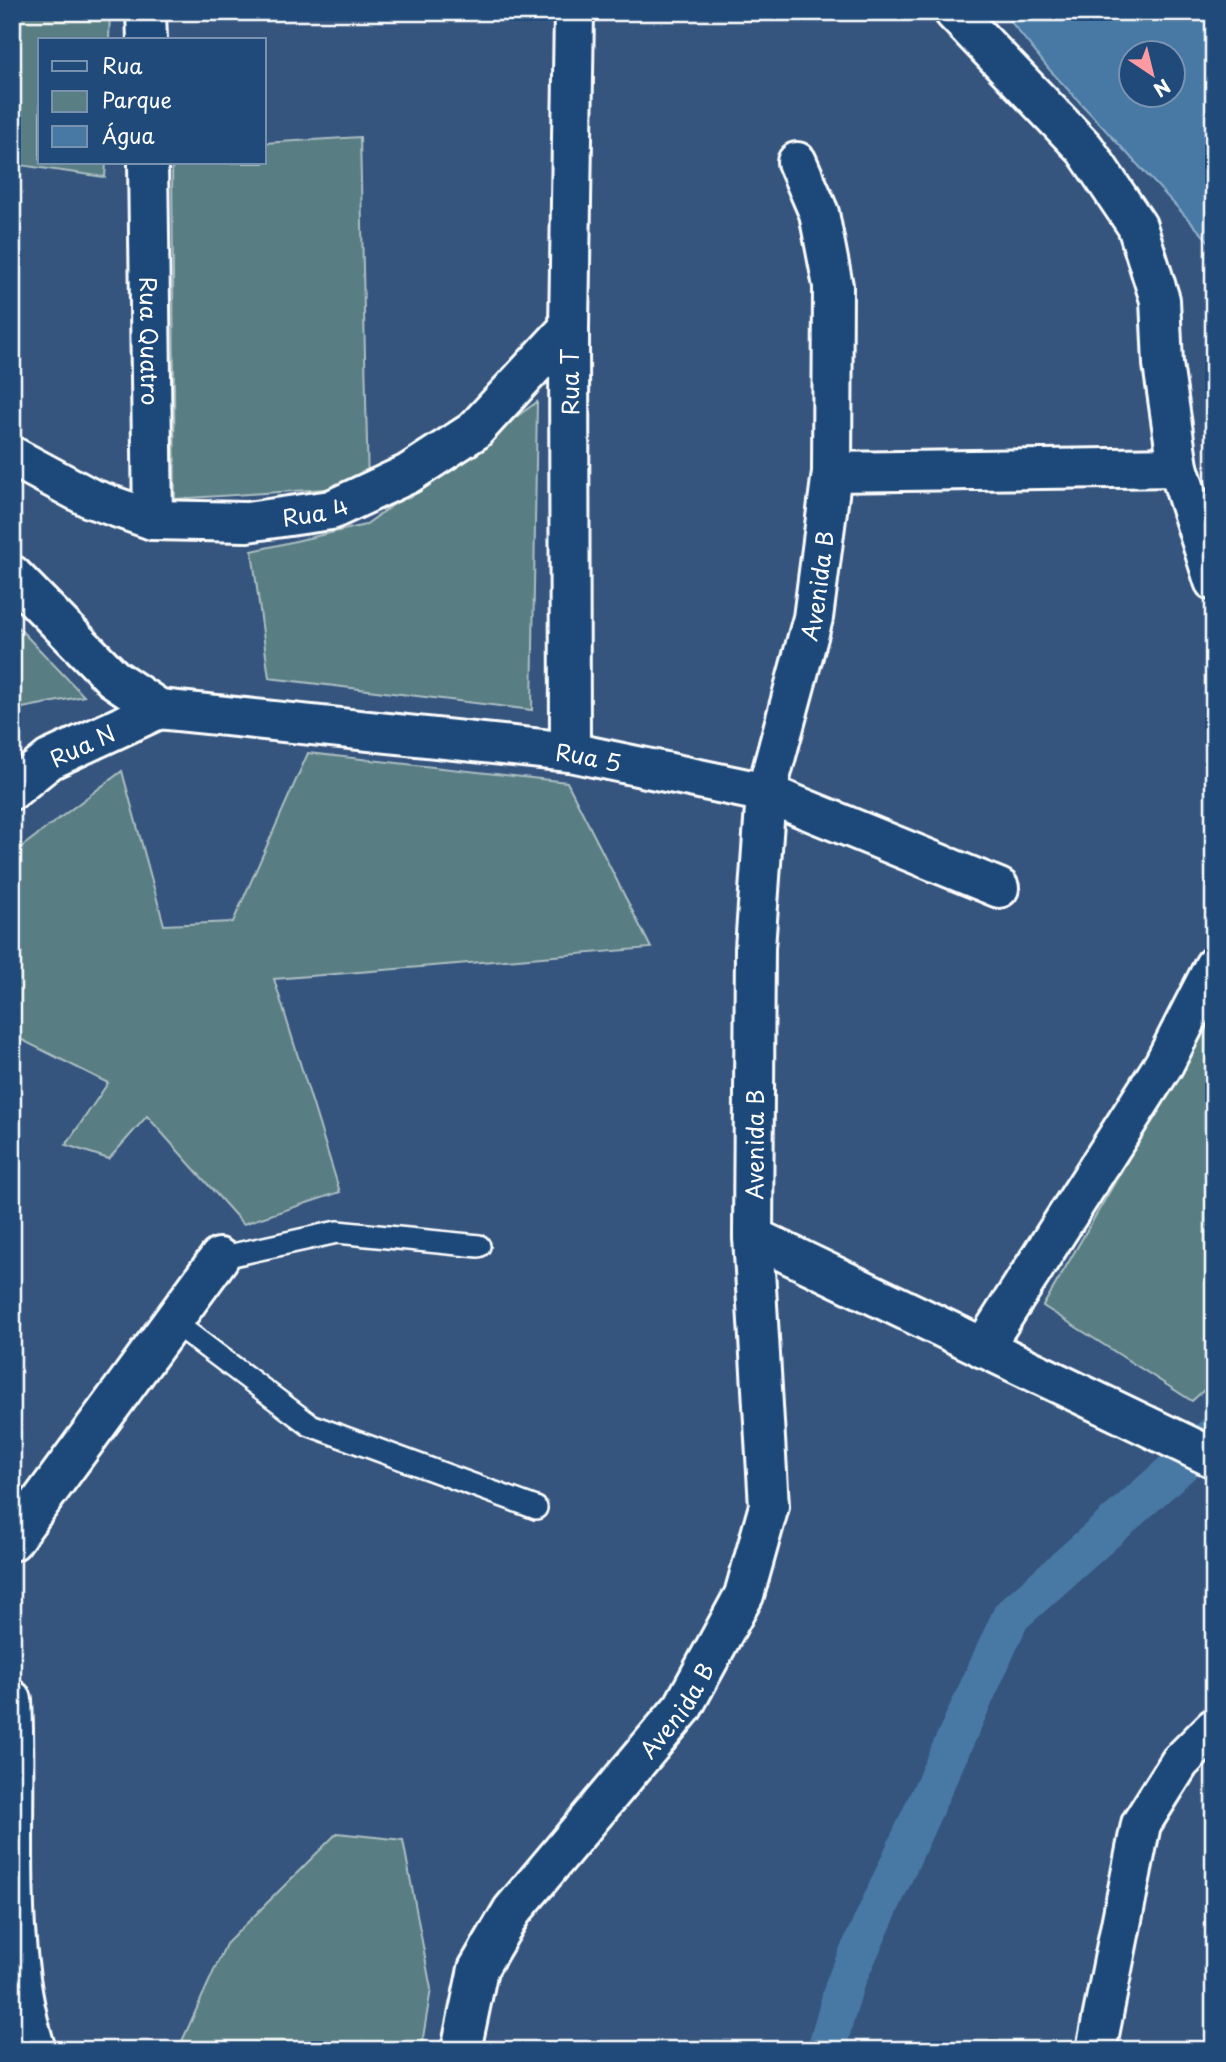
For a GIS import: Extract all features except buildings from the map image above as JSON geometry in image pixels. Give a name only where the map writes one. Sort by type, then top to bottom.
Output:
[{"type":"street","points":[[146,12],[147,38]]},
{"type":"street","name":"Rua T","points":[[570,751],[569,327],[574,12]]},
{"type":"street","points":[[954,12],[1084,149],[1137,226],[1160,300],[1163,364],[1178,467],[1214,581]]},
{"type":"street","name":"Avenida B","points":[[461,2050],[478,1969],[512,1911],[683,1707],[744,1595],[769,1506],[753,1237],[755,948],[766,793],[813,618],[832,472],[834,286],[819,213],[797,162]]},
{"type":"street","name":"Rua Quatro","points":[[148,164],[153,520]]},
{"type":"street","name":"Rua 4","points":[[12,456],[90,498],[153,520],[247,522],[331,510],[408,474],[474,431],[569,327]]},
{"type":"street","points":[[832,472],[1178,467]]},
{"type":"street","points":[[12,575],[113,678],[159,709]]},
{"type":"street","name":"Rua 5","points":[[159,709],[308,722],[570,751],[766,793],[999,888]]},
{"type":"street","name":"Rua N","points":[[12,790],[30,760],[159,709]]},
{"type":"street","points":[[982,1348],[1164,1064],[1214,966]]},
{"type":"street","points":[[753,1237],[1211,1458]]},
{"type":"street","points":[[12,1541],[219,1258]]},
{"type":"street","points":[[12,1700],[15,1950],[27,2023],[36,2050]]},
{"type":"street","points":[[1096,2050],[1141,1824],[1180,1762],[1214,1728]]},
{"type":"lane","points":[[219,1258],[337,1232],[479,1247]]},
{"type":"lane","points":[[172,1321],[310,1426],[536,1508]]},
{"type":"green space","points":[[12,12],[110,12],[109,38],[38,38],[38,164],[106,164],[105,177],[12,164]]},
{"type":"green space","points":[[360,137],[368,486],[175,499],[172,164],[266,164],[266,143]]},
{"type":"green space","points":[[537,402],[532,710],[269,678],[252,551],[365,525]]},
{"type":"green space","points":[[12,621],[84,696],[12,710]]},
{"type":"green space","points":[[308,753],[567,782],[651,948],[274,979],[340,1192],[243,1224],[147,1116],[109,1159],[66,1145],[108,1083],[12,1035],[12,854],[122,771],[164,925],[233,922]]},
{"type":"green space","points":[[1214,1012],[1214,1381],[1192,1401],[1043,1306]]},
{"type":"green space","points":[[337,1833],[403,1840],[431,1989],[421,2050],[178,2050],[226,1944]]},
{"type":"water","points":[[1003,12],[1214,12],[1214,247],[1048,68]]},
{"type":"waterway","points":[[826,2050],[845,1983],[1011,1616],[1214,1435]]}]
